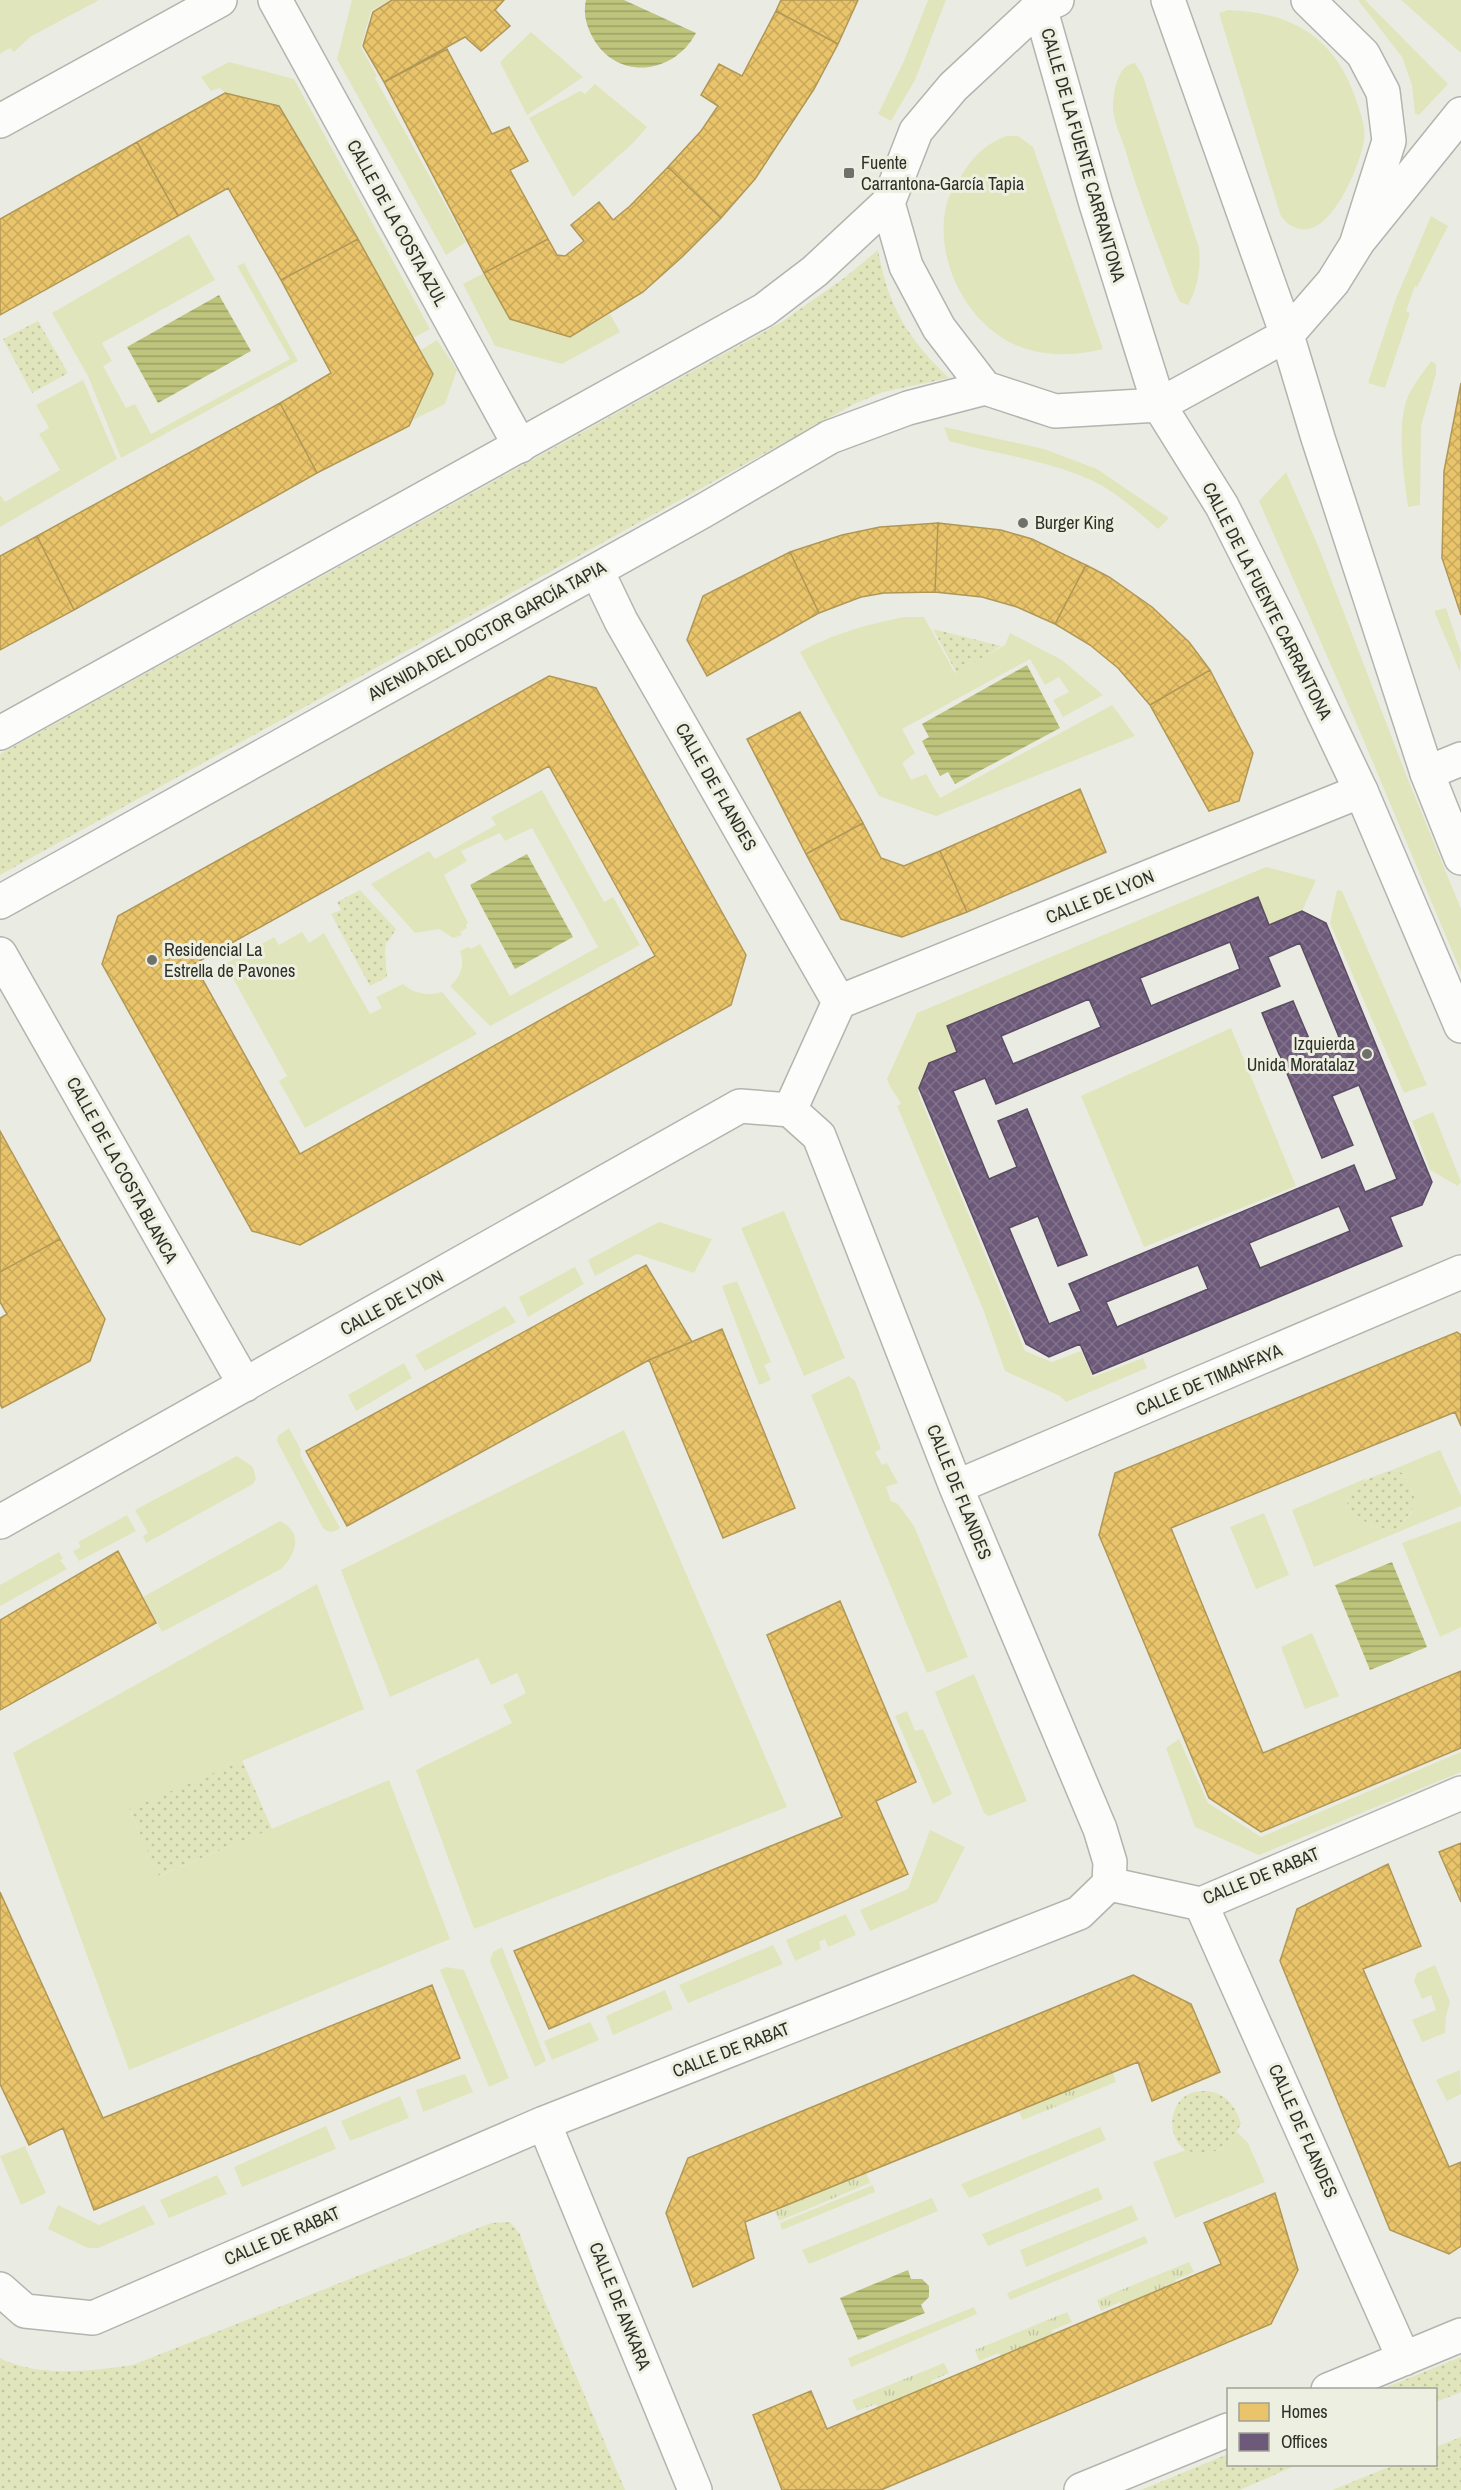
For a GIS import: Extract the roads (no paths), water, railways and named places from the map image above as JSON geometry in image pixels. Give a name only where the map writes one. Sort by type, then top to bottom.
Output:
[{"type":"street","points":[[0,121],[220,0]]},
{"type":"street","name":"CALLE DE LA COSTA AZUL","points":[[275,0],[520,446]]},
{"type":"street","points":[[1168,0],[1287,335],[1318,438],[1427,773],[1461,858]]},
{"type":"street","points":[[1308,0],[1363,54],[1383,92],[1389,141],[1356,245]]},
{"type":"street","points":[[0,733],[764,310],[815,271],[888,203],[916,131],[953,87],[1045,2]]},
{"type":"street","name":"CALLE DE LA FUENTE CARRANTONA","points":[[1045,2],[1096,204],[1159,405],[1222,506],[1361,791],[1461,1026]]},
{"type":"street","points":[[888,203],[906,266],[939,328],[985,388],[1055,411],[1159,405],[1287,335],[1334,282],[1356,245],[1461,114]]},
{"type":"street","name":"AVENIDA DEL DOCTOR GARCÍA TAPIA","points":[[0,902],[597,571],[830,437],[908,408],[985,388]]},
{"type":"street","name":"CALLE DE FLANDES","points":[[597,571],[621,621],[839,1002]]},
{"type":"street","points":[[1427,773],[1461,759]]},
{"type":"street","name":"CALLE DE LYON","points":[[839,1002],[1361,791]]},
{"type":"street","name":"CALLE DE LA COSTA BLANCA","points":[[0,954],[245,1385]]},
{"type":"street","points":[[790,1110],[839,1002]]},
{"type":"street","name":"CALLE DE LYON","points":[[0,1522],[740,1106],[790,1110]]},
{"type":"street","name":"CALLE DE FLANDES","points":[[790,1110],[819,1136],[956,1487],[1100,1829],[1110,1862],[1109,1884]]},
{"type":"street","name":"CALLE DE TIMANFAYA","points":[[956,1487],[1461,1272]]},
{"type":"street","name":"CALLE DE RABAT","points":[[0,2289],[25,2311],[93,2318],[544,2123],[1079,1913],[1109,1884],[1201,1904],[1461,1793]]},
{"type":"street","name":"CALLE DE FLANDES","points":[[1201,1904],[1404,2359]]},
{"type":"street","name":"CALLE DE ANKARA","points":[[544,2123],[695,2490]]},
{"type":"street","points":[[1333,2388],[1461,2335]]},
{"type":"street","points":[[1081,2490],[1227,2430]]},
{"type":"place","name":"Fuente Carrantona-García Tapia","points":[[849,173]]},
{"type":"place","name":"Burger King","points":[[1023,523]]},
{"type":"place","name":"Residencial La Estrella de Pavones","points":[[152,960]]},
{"type":"place","name":"Izquierda Unida Moratalaz","points":[[1367,1054]]}]
